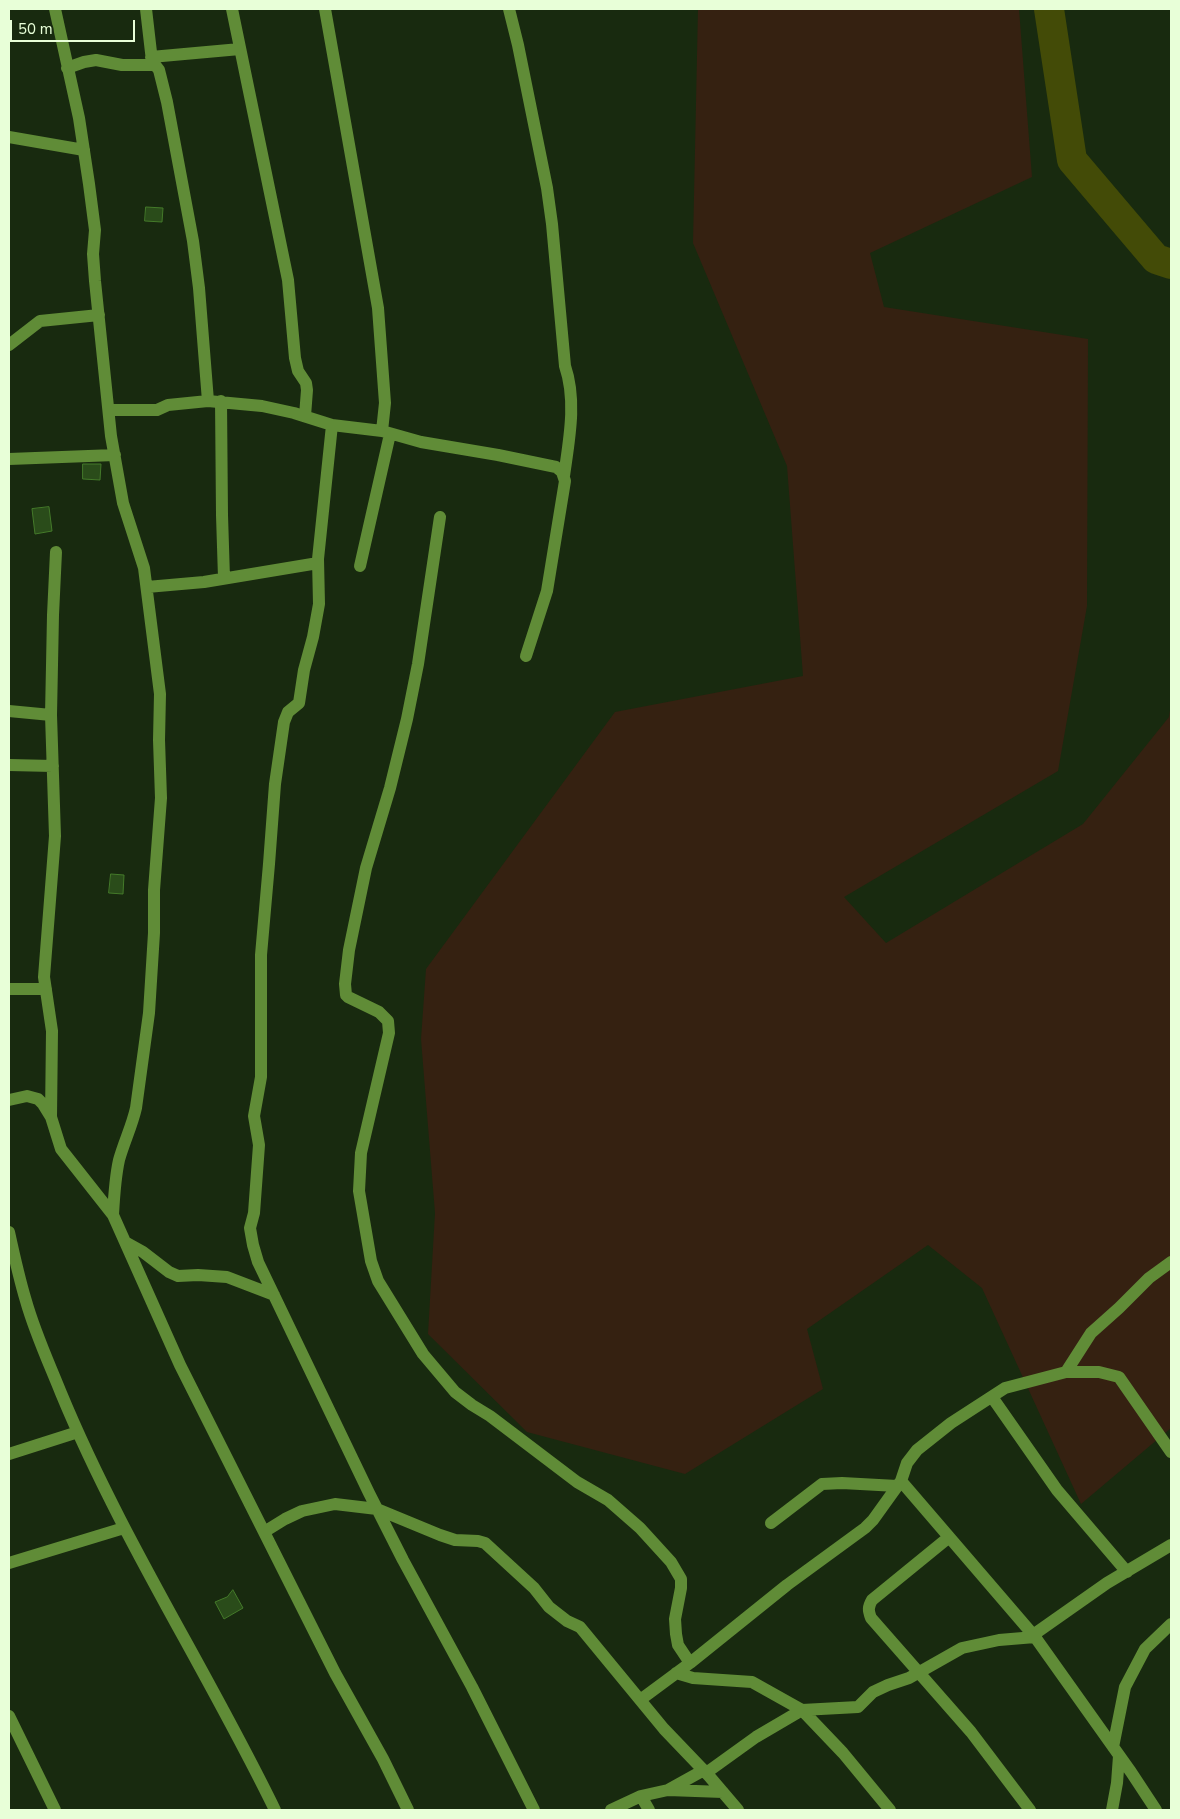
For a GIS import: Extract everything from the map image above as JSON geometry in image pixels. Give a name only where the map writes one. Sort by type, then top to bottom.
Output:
[{"type":"street","points":[[54,9],[84,150],[94,230],[93,254],[115,455],[123,503],[144,568],[160,694],[161,798],[154,890],[154,933],[149,1013],[134,1121],[127,1134],[119,1161],[112,1215]]},
{"type":"street","points":[[146,9],[153,61],[159,70],[167,102],[193,240],[208,400]]},
{"type":"street","points":[[232,9],[288,280],[295,358],[298,371],[306,383],[307,390],[305,416]]},
{"type":"street","points":[[324,9],[378,308],[386,432],[360,566]]},
{"type":"street","points":[[509,9],[547,188],[565,366],[571,398],[565,481],[550,577],[526,656]]},
{"type":"street","points":[[67,68],[96,60],[122,65],[240,49]]},
{"type":"street","points":[[9,138],[84,150]]},
{"type":"street","points":[[9,345],[40,321],[99,315]]},
{"type":"street","points":[[109,410],[157,410],[168,405],[208,400],[262,406],[305,416],[332,425],[386,432],[421,442],[556,467],[564,476]]},
{"type":"street","points":[[221,401],[224,578]]},
{"type":"street","points":[[332,425],[318,563],[319,604],[304,670],[299,703],[286,715],[276,784],[262,955],[261,1078],[254,1116],[259,1144],[254,1213],[250,1228],[258,1262],[308,1369],[377,1509],[472,1687],[534,1810]]},
{"type":"street","points":[[9,458],[115,455]]},
{"type":"street","points":[[440,517],[418,664],[407,719],[390,788],[366,868],[348,958],[345,984],[348,997],[379,1012],[388,1022],[389,1033],[361,1153],[359,1191],[371,1261],[378,1281],[424,1354],[455,1392],[577,1482],[608,1500],[640,1528],[671,1562],[681,1579],[675,1619],[678,1645],[690,1663]]},
{"type":"street","points":[[50,1117],[52,1031],[44,977],[55,836],[51,715],[56,552]]},
{"type":"street","points":[[147,586],[204,582],[318,563]]},
{"type":"street","points":[[9,711],[51,715]]},
{"type":"street","points":[[9,765],[53,766]]},
{"type":"street","points":[[9,989],[46,989]]},
{"type":"street","points":[[9,1100],[27,1096],[38,1099],[43,1104],[50,1117],[61,1149],[112,1215],[180,1365],[335,1673],[383,1759],[408,1810]]},
{"type":"street","points":[[9,1232],[32,1317],[78,1432],[124,1528],[190,1645],[275,1810]]},
{"type":"street","points":[[125,1242],[178,1276],[227,1277],[274,1295]]},
{"type":"street","points":[[1066,1372],[1091,1333],[1120,1308],[1149,1278],[1171,1262]]},
{"type":"street","points":[[640,1700],[676,1674],[787,1585],[866,1528],[899,1484],[907,1463],[917,1450],[951,1423],[1004,1388],[1066,1372],[1100,1372],[1119,1377],[1171,1452]]},
{"type":"street","points":[[992,1397],[1056,1490],[1127,1572]]},
{"type":"street","points":[[9,1454],[78,1432]]},
{"type":"street","points":[[771,1523],[822,1484],[899,1484],[1034,1636],[1156,1810]]},
{"type":"street","points":[[264,1532],[284,1519],[320,1506],[335,1504],[377,1509],[455,1540],[478,1540],[485,1543],[534,1588],[549,1608],[567,1621],[580,1627],[640,1700],[738,1810]]},
{"type":"street","points":[[9,1563],[124,1528]]},
{"type":"street","points":[[948,1538],[872,1600],[868,1607],[868,1612],[871,1618],[971,1732],[1026,1810]]},
{"type":"street","points":[[668,1790],[705,1771],[756,1737],[802,1710],[858,1707],[873,1692],[920,1672],[962,1648],[998,1640],[1034,1636],[1107,1584],[1171,1545]]},
{"type":"street","points":[[1112,1810],[1117,1783],[1116,1752],[1125,1687],[1145,1649],[1171,1624]]},
{"type":"street","points":[[676,1674],[693,1678],[752,1682],[802,1710],[843,1753],[890,1810]]},
{"type":"street","points":[[9,1716],[55,1810]]},
{"type":"street","points":[[611,1810],[641,1796],[668,1790],[723,1792]]},
{"type":"street","points":[[641,1796],[649,1810]]},
{"type":"shaded area","points":[[698,9],[1019,9],[1032,177],[870,253],[884,307],[1088,339],[1087,606],[1058,771],[844,897],[886,943],[1083,824],[1169,717],[1171,704],[1171,1428],[1081,1504],[982,1288],[928,1245],[807,1329],[823,1389],[685,1474],[527,1432],[428,1334],[435,1213],[421,1039],[426,969],[615,712],[803,676],[787,466],[693,243]]},
{"type":"building","points":[[146,207],[163,208],[162,222],[145,221]]},
{"type":"building","points":[[83,464],[101,464],[100,480],[83,479]]},
{"type":"building","points":[[49,507],[52,531],[35,534],[32,509]]},
{"type":"building","points":[[111,874],[124,875],[123,894],[109,893]]},
{"type":"building","points":[[233,1590],[243,1608],[224,1619],[215,1602],[227,1597]]},
{"type":"waterway","points":[[1049,9],[1072,160],[1156,259],[1171,264]]}]
